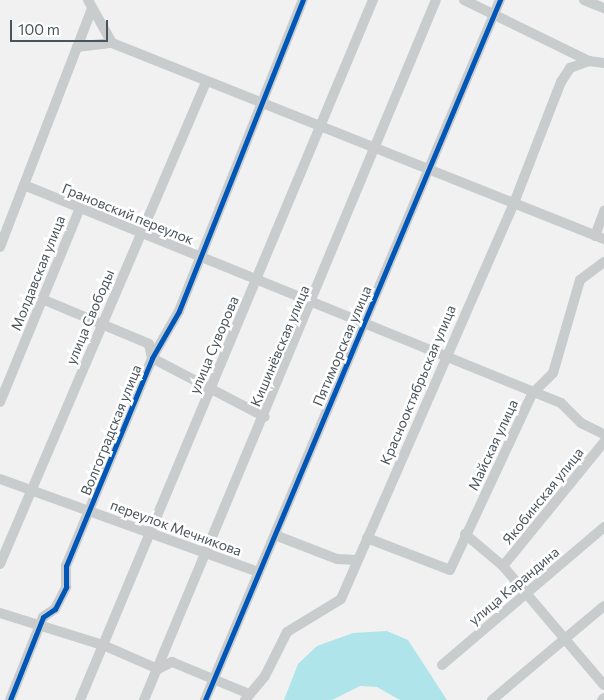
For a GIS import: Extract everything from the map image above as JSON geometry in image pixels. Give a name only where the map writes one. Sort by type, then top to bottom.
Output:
[{"type":"street","name":"Волгоградская улица","points":[[10,700],[42,625],[66,587],[66,566],[152,358],[179,311],[199,258],[264,104],[303,0]]},
{"type":"street","name":"улица Суворова","points":[[80,700],[374,0]]},
{"type":"street","name":"Кишинёвская улица","points":[[144,700],[265,417],[436,0]]},
{"type":"street","points":[[464,0],[589,61],[604,63]]},
{"type":"street","name":"Пятиморская улица","points":[[205,700],[500,0]]},
{"type":"street","points":[[584,0],[604,8]]},
{"type":"street","points":[[92,3],[112,43]]},
{"type":"street","points":[[1,242],[77,47],[92,3]]},
{"type":"street","points":[[77,47],[112,43],[206,82],[429,167],[599,238],[604,211]]},
{"type":"street","name":"Краснооктябрьская улица","points":[[246,696],[266,676],[287,632],[341,599],[443,359],[514,203],[565,74],[589,61]]},
{"type":"street","name":"улица Свободы","points":[[0,564],[206,82]]},
{"type":"street","name":"Грановский переулок","points":[[24,185],[141,236],[312,304],[443,359],[532,394],[561,403],[581,423],[604,434]]},
{"type":"street","name":"Молдавская улица","points":[[0,402],[79,210]]},
{"type":"street","name":"Майская улица","points":[[367,538],[450,570],[465,534],[532,394],[555,368],[560,336],[580,280],[604,262]]},
{"type":"street","points":[[42,299],[102,322],[149,344],[152,358],[265,417]]},
{"type":"street","name":"Якобинская улица","points":[[503,566],[604,442]]},
{"type":"street","name":"переулок Мечникова","points":[[0,479],[259,572]]},
{"type":"street","name":"улица Карандина","points":[[442,665],[604,526]]},
{"type":"street","points":[[275,534],[337,558],[357,560]]},
{"type":"street","points":[[465,534],[503,566],[604,685]]},
{"type":"street","points":[[492,700],[604,606]]},
{"type":"street","points":[[0,613],[104,645],[158,669],[172,662],[213,679],[246,696]]},
{"type":"water","points":[[387,631],[408,640],[447,700],[400,700],[377,687],[360,686],[332,700],[284,700],[298,664],[317,646],[353,633]]},
{"type":"cycle path","points":[[10,700],[43,617],[55,609],[66,587],[66,566],[152,358],[179,311],[303,0]]},
{"type":"cycle path","points":[[205,700],[500,0]]}]
